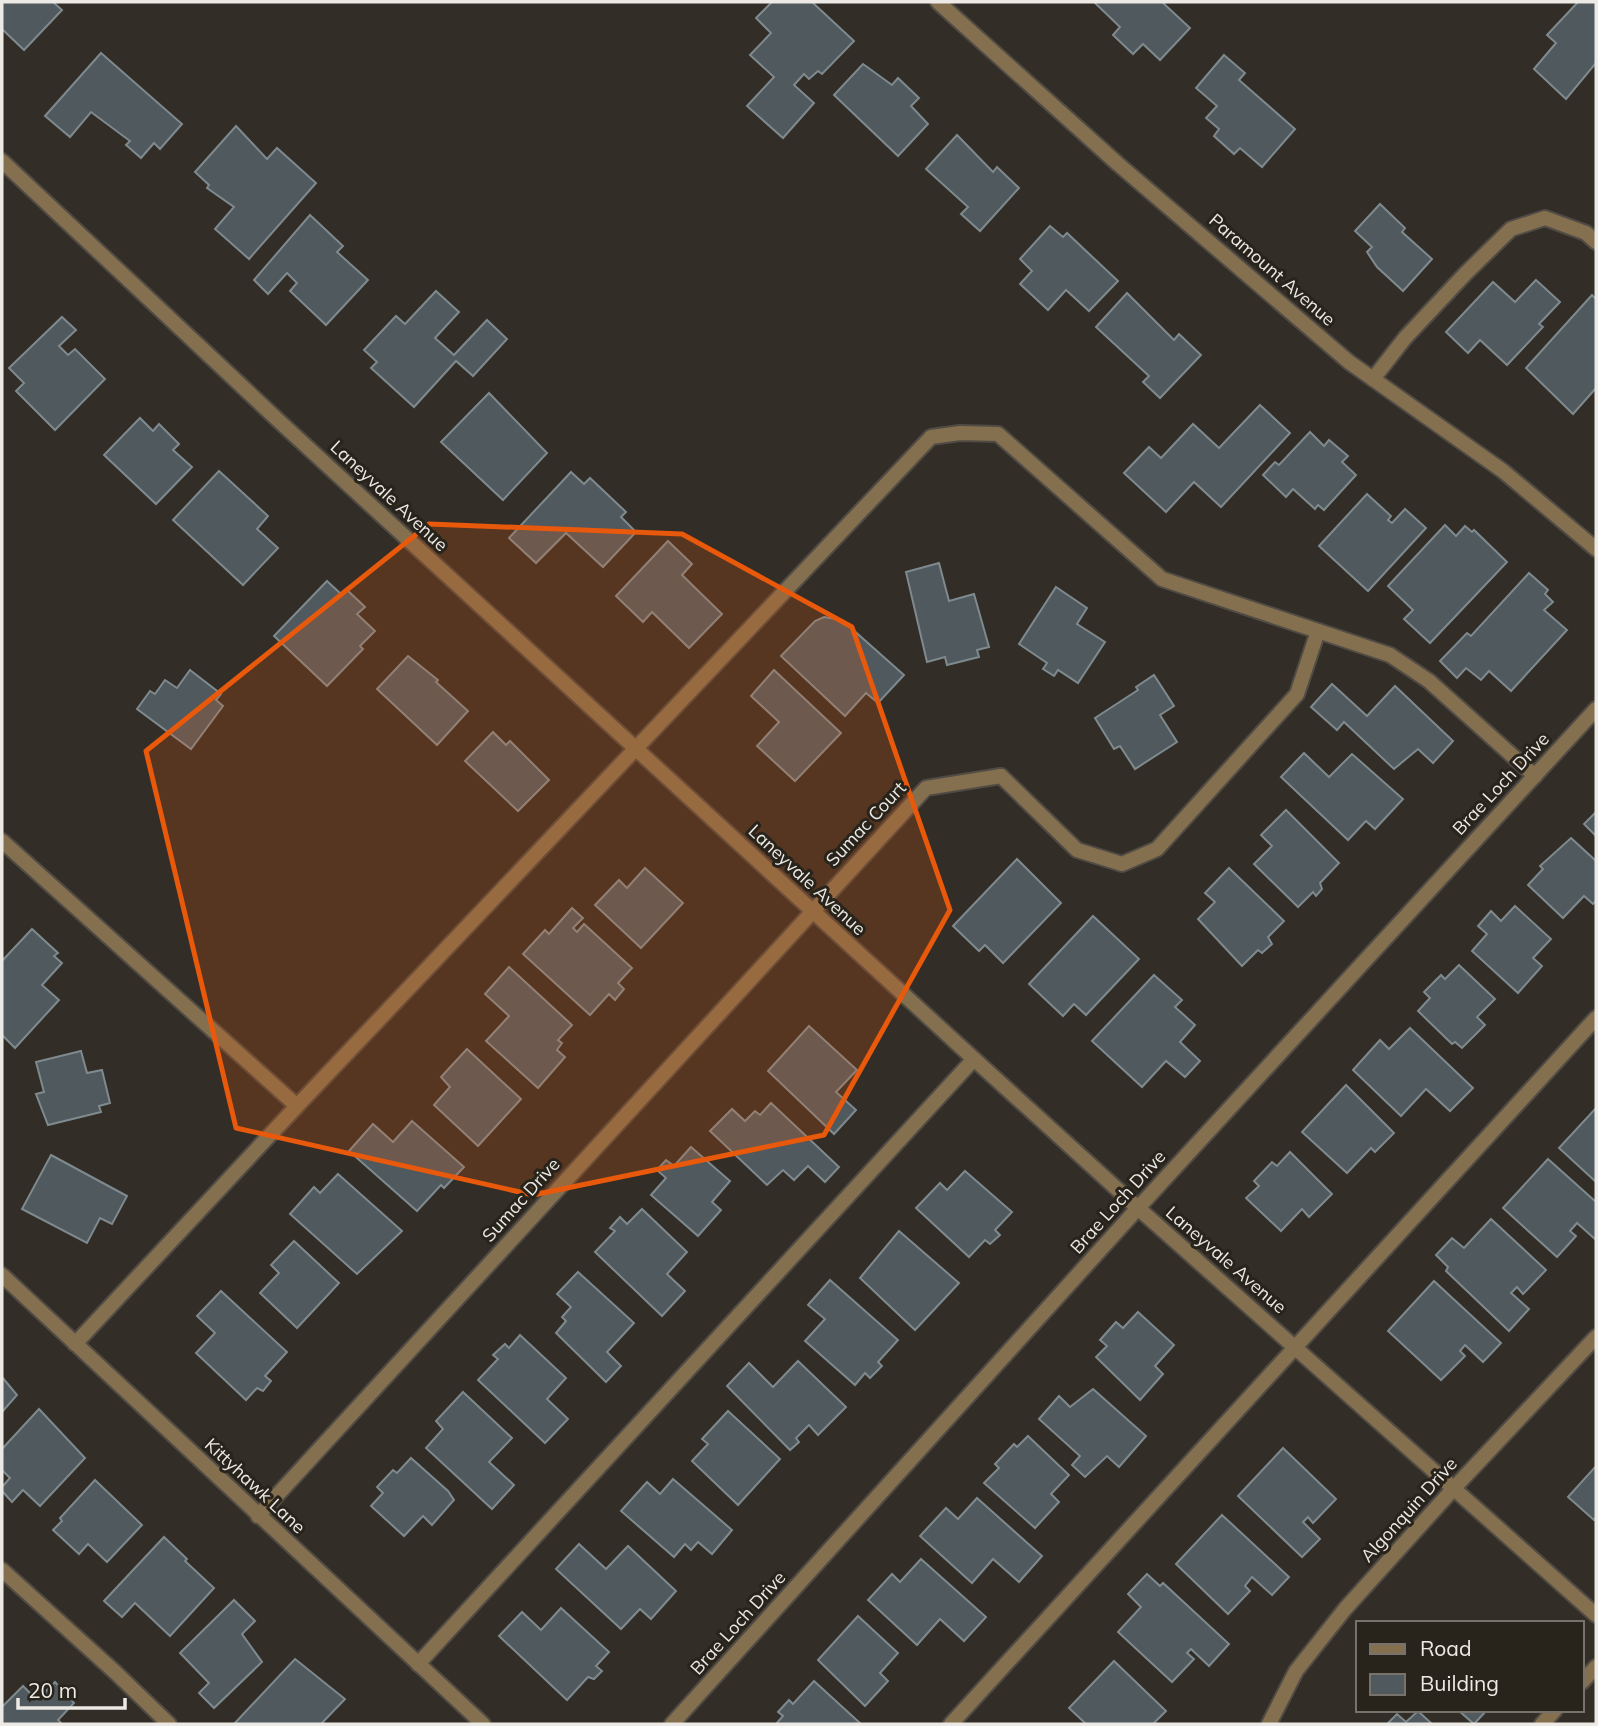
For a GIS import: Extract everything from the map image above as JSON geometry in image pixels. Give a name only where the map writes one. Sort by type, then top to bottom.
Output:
[{"type":"street","name":"Paramount Avenue","points":[[938,2],[1118,164],[1349,362],[1503,471],[1596,549]]},
{"type":"street","name":"Laneyvale Avenue","points":[[2,161],[280,422],[974,1059],[1596,1615]]},
{"type":"street","points":[[1373,379],[1405,338],[1511,229],[1545,218],[1586,233],[1596,242]]},
{"type":"street","points":[[75,1344],[931,437],[960,433],[998,434],[1162,579],[1390,655],[1429,681],[1535,776]]},
{"type":"street","name":"Sumac Court","points":[[812,911],[926,788],[1001,776],[1077,850],[1122,864],[1157,849],[1297,694],[1318,631]]},
{"type":"street","name":"Brae Loch Drive","points":[[672,1724],[1138,1208],[1596,709]]},
{"type":"street","points":[[2,841],[297,1107]]},
{"type":"street","name":"Sumac Drive","points":[[258,1516],[812,911]]},
{"type":"street","points":[[951,1724],[1596,1018]]},
{"type":"street","points":[[418,1664],[974,1059]]},
{"type":"street","name":"Kittyhawk Lane","points":[[2,1275],[483,1724]]},
{"type":"street","name":"Algonquin Drive","points":[[1269,1724],[1296,1671],[1345,1609],[1596,1337]]},
{"type":"street","points":[[2,1570],[169,1724]]},
{"type":"street","points":[[1584,1680],[1596,1667]]},
{"type":"highlighted area","points":[[429,524],[682,534],[852,627],[950,910],[824,1135],[533,1195],[236,1128],[146,751]]},
{"type":"building","points":[[2,2],[53,2],[62,10],[24,50],[2,29]]},
{"type":"building","points":[[772,2],[812,2],[854,41],[822,74],[818,71],[809,79],[804,74],[794,85],[814,103],[783,138],[747,106],[774,77],[750,55],[771,33],[756,18]]},
{"type":"building","points":[[1094,2],[1162,2],[1190,28],[1160,60],[1143,44],[1133,54],[1113,35],[1120,27]]},
{"type":"building","points":[[1578,2],[1596,2],[1596,63],[1566,99],[1534,69],[1556,43],[1547,35]]},
{"type":"building","points":[[101,53],[182,124],[160,149],[154,143],[141,158],[126,145],[130,141],[91,112],[70,137],[45,116]]},
{"type":"building","points":[[1224,55],[1245,73],[1239,80],[1295,129],[1262,167],[1240,148],[1234,154],[1214,136],[1219,129],[1206,118],[1217,106],[1196,88]]},
{"type":"building","points":[[863,64],[892,85],[898,78],[919,98],[911,106],[928,124],[898,156],[834,95]]},
{"type":"building","points":[[236,126],[267,159],[277,148],[316,183],[249,259],[215,229],[234,207],[207,188],[209,185],[195,172]]},
{"type":"building","points":[[957,135],[993,172],[997,167],[1019,188],[980,231],[961,214],[968,207],[926,169]]},
{"type":"building","points":[[1380,204],[1405,228],[1402,232],[1432,259],[1403,291],[1377,267],[1367,252],[1372,247],[1355,231]]},
{"type":"building","points":[[310,215],[343,246],[337,252],[368,280],[326,325],[290,291],[297,283],[287,273],[268,294],[254,280]]},
{"type":"building","points":[[1050,226],[1063,237],[1067,233],[1118,281],[1089,311],[1066,290],[1048,310],[1020,284],[1032,271],[1020,259]]},
{"type":"building","points":[[1536,280],[1560,302],[1539,324],[1543,327],[1507,365],[1480,340],[1468,353],[1446,332],[1493,282],[1515,302]]},
{"type":"building","points":[[436,291],[459,312],[435,338],[454,355],[487,320],[507,339],[473,376],[456,361],[414,407],[371,368],[377,362],[364,350],[396,316],[405,324]]},
{"type":"building","points":[[1127,293],[1174,340],[1179,334],[1201,355],[1160,398],[1143,382],[1149,376],[1096,327]]},
{"type":"building","points":[[1592,295],[1596,299],[1596,388],[1573,414],[1526,368]]},
{"type":"building","points":[[62,317],[76,330],[59,346],[68,355],[75,349],[105,379],[55,430],[16,391],[24,383],[9,368]]},
{"type":"building","points":[[489,393],[547,453],[503,500],[441,442]]},
{"type":"building","points":[[1260,405],[1290,433],[1221,507],[1194,482],[1166,512],[1124,473],[1149,447],[1161,458],[1193,424],[1219,448]]},
{"type":"building","points":[[140,418],[153,431],[159,424],[179,444],[173,450],[192,467],[156,504],[104,455]]},
{"type":"building","points":[[1310,432],[1324,446],[1329,440],[1348,456],[1342,462],[1356,475],[1324,510],[1318,505],[1315,509],[1293,489],[1286,497],[1263,475],[1275,462],[1279,465]]},
{"type":"building","points":[[219,471],[268,516],[257,529],[278,548],[243,585],[173,520]]},
{"type":"building","points":[[571,472],[584,484],[590,478],[626,512],[621,517],[636,532],[603,567],[566,533],[536,563],[509,538]]},
{"type":"building","points":[[1367,494],[1391,516],[1388,520],[1392,523],[1405,509],[1426,528],[1368,591],[1319,546]]},
{"type":"building","points":[[1445,525],[1456,536],[1465,526],[1472,532],[1474,530],[1507,562],[1430,643],[1404,619],[1413,610],[1388,586]]},
{"type":"building","points":[[668,541],[692,564],[682,575],[722,614],[689,648],[652,612],[643,622],[616,596]]},
{"type":"building","points":[[939,563],[949,601],[974,594],[989,647],[977,650],[979,657],[947,665],[945,657],[927,662],[906,572]]},
{"type":"building","points":[[1529,573],[1548,590],[1545,594],[1553,602],[1544,610],[1567,630],[1511,691],[1489,671],[1481,680],[1466,668],[1457,678],[1440,661],[1467,633],[1471,636]]},
{"type":"building","points":[[327,581],[341,594],[346,589],[365,607],[357,614],[375,631],[360,646],[363,649],[327,686],[274,636]]},
{"type":"building","points":[[1056,587],[1087,608],[1077,624],[1105,642],[1078,683],[1058,670],[1054,676],[1043,669],[1047,663],[1019,644]]},
{"type":"building","points":[[824,617],[842,620],[904,675],[878,703],[866,693],[845,716],[781,656],[815,621]]},
{"type":"building","points":[[408,656],[438,680],[436,682],[468,711],[437,745],[377,689]]},
{"type":"building","points":[[190,670],[221,694],[216,700],[223,706],[191,749],[137,709],[150,691],[155,694],[165,680],[177,688]]},
{"type":"building","points":[[774,670],[841,733],[795,781],[757,746],[779,722],[751,696]]},
{"type":"building","points":[[1154,675],[1174,706],[1160,715],[1177,742],[1135,769],[1120,746],[1114,749],[1095,718],[1138,690],[1136,687]]},
{"type":"building","points":[[1332,684],[1367,716],[1395,686],[1453,741],[1433,763],[1418,749],[1394,769],[1344,722],[1337,730],[1311,707]]},
{"type":"building","points":[[493,732],[506,745],[510,741],[549,780],[518,811],[465,761]]},
{"type":"building","points":[[1304,753],[1329,777],[1352,754],[1403,799],[1375,829],[1366,821],[1348,840],[1281,777]]},
{"type":"building","points":[[1286,810],[1339,863],[1320,883],[1322,889],[1316,896],[1313,892],[1298,907],[1254,864],[1272,846],[1261,835]]},
{"type":"building","points":[[1596,812],[1596,836],[1584,824]]},
{"type":"building","points":[[1571,838],[1596,861],[1596,901],[1593,904],[1584,896],[1563,918],[1528,885],[1543,869],[1540,866]]},
{"type":"building","points":[[1017,859],[1061,903],[1003,963],[985,945],[979,951],[953,926]]},
{"type":"building","points":[[645,868],[683,903],[641,948],[595,905],[619,880],[627,888]]},
{"type":"building","points":[[1229,868],[1284,921],[1268,937],[1272,944],[1262,953],[1258,950],[1242,966],[1198,919],[1215,902],[1205,893]]},
{"type":"building","points":[[1515,906],[1551,939],[1533,958],[1542,966],[1518,993],[1472,951],[1487,934],[1478,926],[1491,911],[1501,921]]},
{"type":"building","points":[[572,908],[583,918],[573,928],[577,932],[584,924],[632,968],[618,983],[624,989],[615,1000],[609,994],[590,1015],[523,954],[545,930],[549,934]]},
{"type":"building","points":[[1093,916],[1139,959],[1086,1015],[1074,1004],[1063,1016],[1029,984]]},
{"type":"building","points":[[32,929],[58,953],[54,956],[62,963],[42,985],[59,1000],[15,1048],[2,1035],[2,961]]},
{"type":"building","points":[[1459,965],[1495,999],[1477,1017],[1485,1025],[1462,1048],[1455,1042],[1452,1044],[1418,1011],[1430,998],[1424,992],[1441,975],[1445,979]]},
{"type":"building","points":[[509,967],[572,1025],[558,1040],[562,1043],[557,1050],[565,1057],[538,1088],[486,1041],[509,1016],[485,994]]},
{"type":"building","points":[[1154,975],[1182,1000],[1175,1007],[1195,1025],[1180,1042],[1200,1061],[1185,1077],[1166,1061],[1142,1087],[1092,1041]]},
{"type":"building","points":[[809,1026],[857,1070],[836,1092],[856,1110],[834,1134],[768,1071]]},
{"type":"building","points":[[1410,1028],[1473,1088],[1450,1111],[1426,1089],[1401,1116],[1353,1070],[1380,1040],[1389,1049]]},
{"type":"building","points":[[467,1049],[521,1099],[478,1146],[434,1105],[450,1087],[441,1077]]},
{"type":"building","points":[[81,1051],[87,1073],[102,1070],[110,1103],[99,1106],[101,1112],[48,1125],[36,1094],[44,1092],[36,1062]]},
{"type":"building","points":[[1346,1085],[1394,1133],[1375,1152],[1371,1148],[1347,1173],[1302,1132]]},
{"type":"building","points":[[771,1103],[839,1167],[825,1182],[808,1166],[794,1180],[783,1170],[767,1185],[710,1131],[732,1109],[745,1121],[755,1111],[760,1115]]},
{"type":"building","points":[[1596,1108],[1596,1182],[1559,1148]]},
{"type":"building","points":[[412,1121],[464,1167],[444,1188],[441,1185],[417,1211],[349,1151],[373,1124],[393,1142]]},
{"type":"building","points":[[691,1147],[730,1181],[712,1202],[721,1210],[698,1236],[651,1195],[666,1178],[657,1170],[666,1160],[674,1166]]},
{"type":"building","points":[[1290,1152],[1332,1194],[1309,1217],[1302,1209],[1281,1231],[1246,1198],[1259,1186],[1254,1181],[1272,1162],[1277,1166]]},
{"type":"building","points":[[51,1155],[127,1196],[112,1224],[100,1218],[87,1243],[22,1209]]},
{"type":"building","points":[[1548,1159],[1596,1202],[1596,1240],[1577,1223],[1570,1231],[1576,1236],[1557,1257],[1503,1208]]},
{"type":"building","points":[[965,1171],[1012,1212],[995,1230],[1000,1235],[990,1244],[985,1240],[969,1257],[916,1208],[940,1183],[947,1190]]},
{"type":"building","points":[[338,1174],[402,1231],[357,1274],[290,1214],[314,1187],[320,1193]]},
{"type":"building","points":[[642,1209],[687,1252],[667,1274],[685,1291],[662,1316],[595,1252],[615,1231],[610,1228],[620,1217],[627,1224]]},
{"type":"building","points":[[1491,1219],[1546,1270],[1523,1294],[1517,1287],[1511,1293],[1529,1309],[1509,1331],[1446,1271],[1448,1267],[1436,1255],[1452,1238],[1464,1248]]},
{"type":"building","points":[[899,1231],[959,1283],[915,1330],[860,1278]]},
{"type":"building","points":[[294,1241],[339,1283],[297,1328],[260,1293],[279,1273],[271,1265]]},
{"type":"building","points":[[578,1272],[634,1323],[607,1352],[621,1366],[606,1382],[556,1333],[566,1321],[562,1317],[571,1307],[557,1294]]},
{"type":"building","points":[[830,1280],[898,1340],[878,1362],[882,1366],[870,1378],[865,1373],[855,1385],[805,1341],[825,1319],[808,1305]]},
{"type":"building","points":[[1434,1281],[1501,1343],[1483,1362],[1465,1345],[1460,1351],[1465,1356],[1441,1380],[1388,1331]]},
{"type":"building","points":[[221,1291],[287,1352],[265,1376],[271,1381],[263,1391],[257,1388],[246,1400],[196,1353],[215,1333],[197,1316]]},
{"type":"building","points":[[1138,1312],[1174,1345],[1155,1366],[1163,1374],[1140,1400],[1096,1357],[1107,1346],[1100,1340],[1116,1322],[1123,1328]]},
{"type":"building","points":[[520,1335],[566,1378],[547,1399],[568,1419],[545,1443],[478,1380],[498,1359],[493,1355],[505,1344],[509,1348]]},
{"type":"building","points":[[798,1361],[846,1407],[818,1435],[809,1425],[796,1438],[799,1442],[790,1450],[727,1386],[749,1363],[773,1387]]},
{"type":"building","points":[[2,1377],[17,1395],[2,1412]]},
{"type":"building","points":[[1093,1389],[1146,1436],[1119,1467],[1107,1456],[1085,1477],[1072,1465],[1080,1456],[1039,1419],[1059,1396],[1070,1407]]},
{"type":"building","points":[[463,1392],[512,1438],[489,1462],[514,1485],[492,1509],[426,1448],[443,1429],[436,1421]]},
{"type":"building","points":[[39,1409],[85,1458],[40,1506],[23,1490],[12,1502],[2,1491],[10,1478],[2,1470],[2,1449]]},
{"type":"building","points":[[728,1411],[780,1459],[738,1505],[692,1461],[708,1444],[702,1439]]},
{"type":"building","points":[[1028,1436],[1069,1475],[1051,1494],[1059,1502],[1035,1528],[984,1483],[999,1468],[995,1464],[1014,1444],[1017,1447]]},
{"type":"building","points":[[1283,1448],[1336,1499],[1313,1523],[1308,1517],[1303,1522],[1320,1539],[1302,1557],[1238,1496]]},
{"type":"building","points":[[411,1458],[448,1491],[454,1500],[432,1525],[423,1516],[404,1536],[371,1506],[383,1493],[377,1487],[393,1470],[397,1473]]},
{"type":"building","points":[[1596,1466],[1596,1517],[1594,1520],[1568,1497]]},
{"type":"building","points":[[673,1479],[732,1530],[712,1554],[698,1542],[691,1550],[685,1544],[674,1557],[621,1511],[647,1482],[660,1494]]},
{"type":"building","points":[[95,1480],[142,1525],[107,1562],[88,1544],[79,1554],[53,1530],[62,1521],[60,1518]]},
{"type":"building","points":[[977,1498],[1042,1556],[1019,1582],[993,1559],[972,1583],[920,1536],[946,1508],[958,1519]]},
{"type":"building","points":[[1222,1515],[1289,1577],[1272,1595],[1252,1577],[1245,1586],[1250,1591],[1228,1614],[1176,1564]]},
{"type":"building","points":[[164,1537],[214,1588],[170,1636],[135,1603],[122,1617],[104,1601]]},
{"type":"building","points":[[579,1544],[606,1569],[628,1546],[676,1591],[651,1619],[640,1609],[621,1629],[556,1569]]},
{"type":"building","points":[[921,1559],[986,1617],[964,1641],[940,1619],[917,1645],[868,1600],[892,1574],[900,1582]]},
{"type":"building","points":[[1147,1574],[1160,1586],[1163,1583],[1229,1644],[1209,1666],[1191,1649],[1187,1653],[1194,1659],[1172,1682],[1118,1632],[1141,1607],[1128,1594]]},
{"type":"building","points":[[234,1600],[255,1621],[242,1634],[262,1662],[214,1708],[199,1693],[209,1683],[180,1653]]},
{"type":"building","points":[[561,1608],[609,1652],[596,1666],[602,1671],[594,1679],[588,1677],[567,1700],[499,1636],[522,1612],[541,1630]]},
{"type":"building","points":[[858,1616],[898,1653],[880,1673],[888,1681],[865,1706],[818,1660]]},
{"type":"building","points":[[295,1659],[345,1699],[321,1724],[234,1724]]},
{"type":"building","points":[[1114,1661],[1166,1711],[1153,1724],[1086,1724],[1069,1708]]},
{"type":"building","points":[[814,1681],[861,1724],[776,1724],[783,1716],[778,1712],[789,1700],[793,1704]]},
{"type":"building","points":[[55,1682],[74,1703],[58,1720],[62,1724],[2,1724],[2,1707],[23,1686],[37,1700]]},
{"type":"building","points":[[1419,1712],[1432,1724],[1387,1724],[1397,1714],[1406,1722]]},
{"type":"building","points":[[1460,1712],[1485,1712],[1474,1724]]}]
